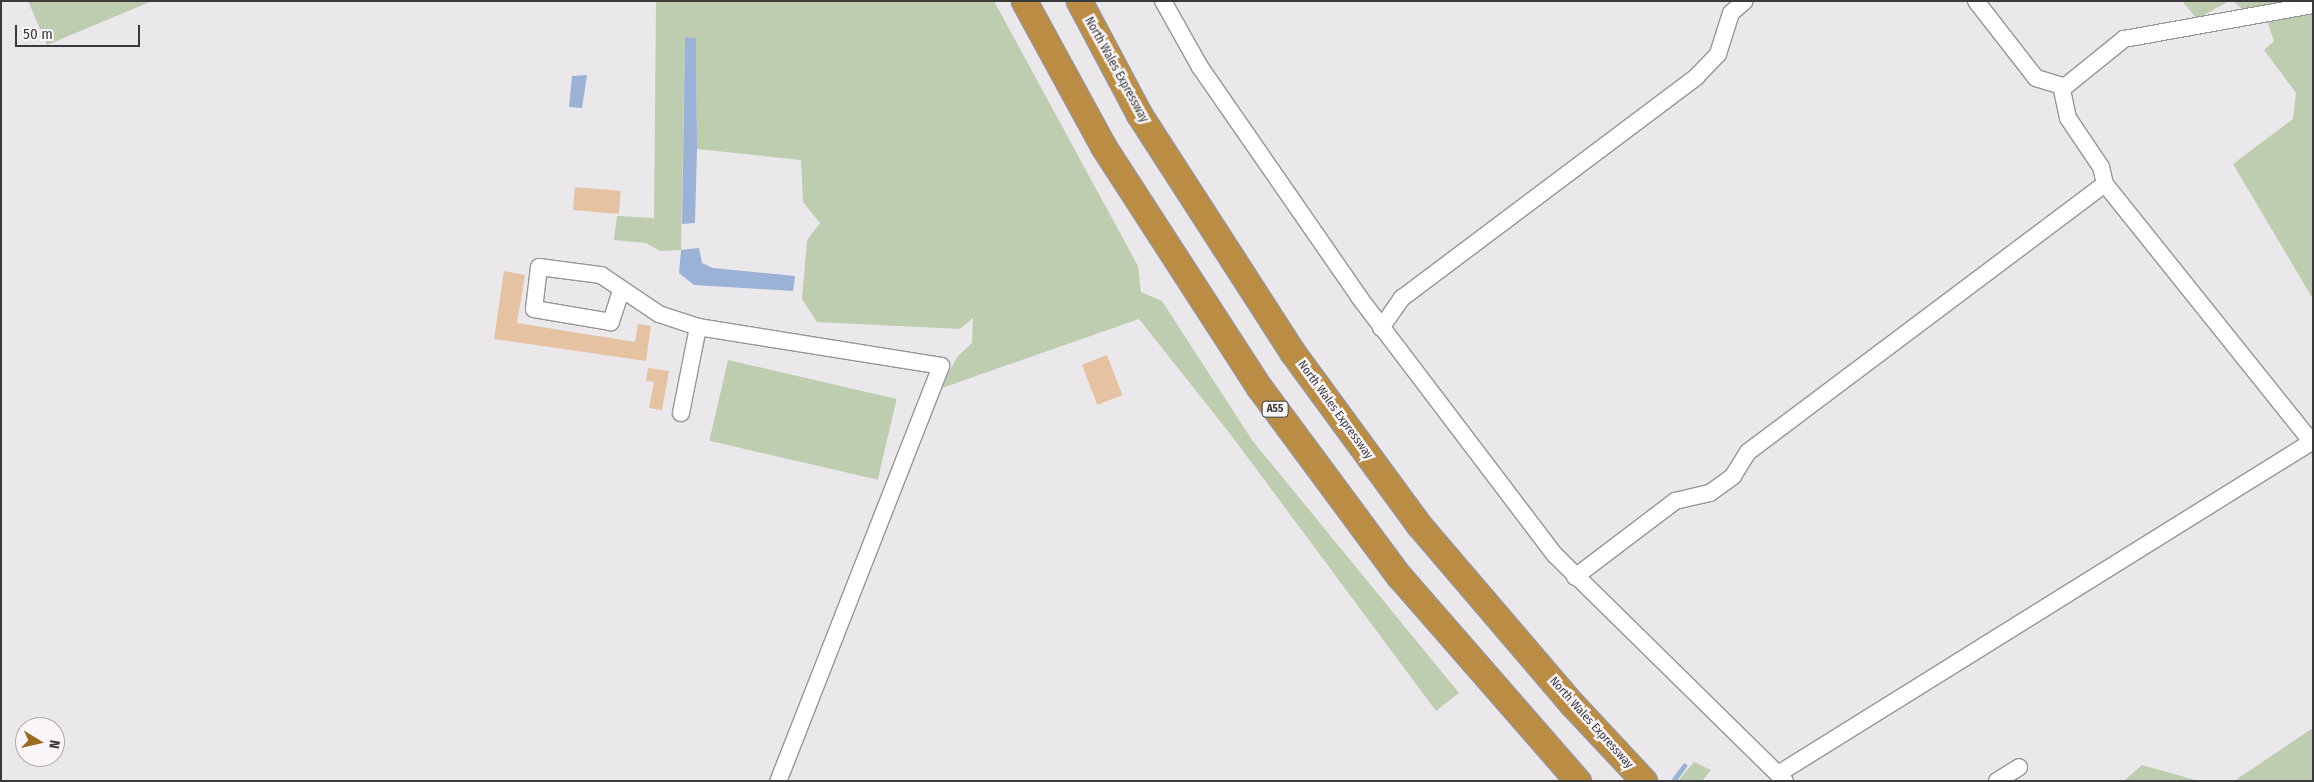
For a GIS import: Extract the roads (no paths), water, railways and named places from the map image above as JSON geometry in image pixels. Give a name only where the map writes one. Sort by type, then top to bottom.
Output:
[{"type":"highway","name":"A55","points":[[1024,1],[1103,146],[1259,387],[1399,576],[1578,781]]},
{"type":"highway","name":"North Wales Expressway","points":[[1079,1],[1139,114],[1293,353],[1419,525],[1641,777]]},
{"type":"lane","points":[[1163,1],[1222,100],[1381,328],[1575,577],[1781,777],[2312,442],[2105,184],[2101,167],[2068,118],[2065,87]]},
{"type":"lane","points":[[1381,328],[1402,298],[1696,77],[1718,54],[1731,13],[1745,1]]},
{"type":"lane","points":[[1976,1],[2036,78],[2065,87]]},
{"type":"lane","points":[[2065,87],[2124,39],[2313,5]]},
{"type":"lane","points":[[1575,577],[1676,501],[1710,493],[1733,476],[1748,452],[2105,184]]},
{"type":"lane","points":[[621,291],[611,322],[534,309],[539,267],[601,275],[621,291],[659,314],[698,327],[941,366],[778,781]]},
{"type":"lane","points":[[681,413],[698,327]]},
{"type":"lane","points":[[1997,781],[2019,767]]},
{"type":"water","points":[[685,37],[696,38],[697,149],[695,223],[682,224]]},
{"type":"water","points":[[587,75],[582,108],[569,107],[572,76]]},
{"type":"water","points":[[699,248],[702,263],[713,268],[795,276],[793,291],[694,285],[679,273],[681,250]]},
{"type":"waterway","points":[[1673,781],[1684,766]]}]
